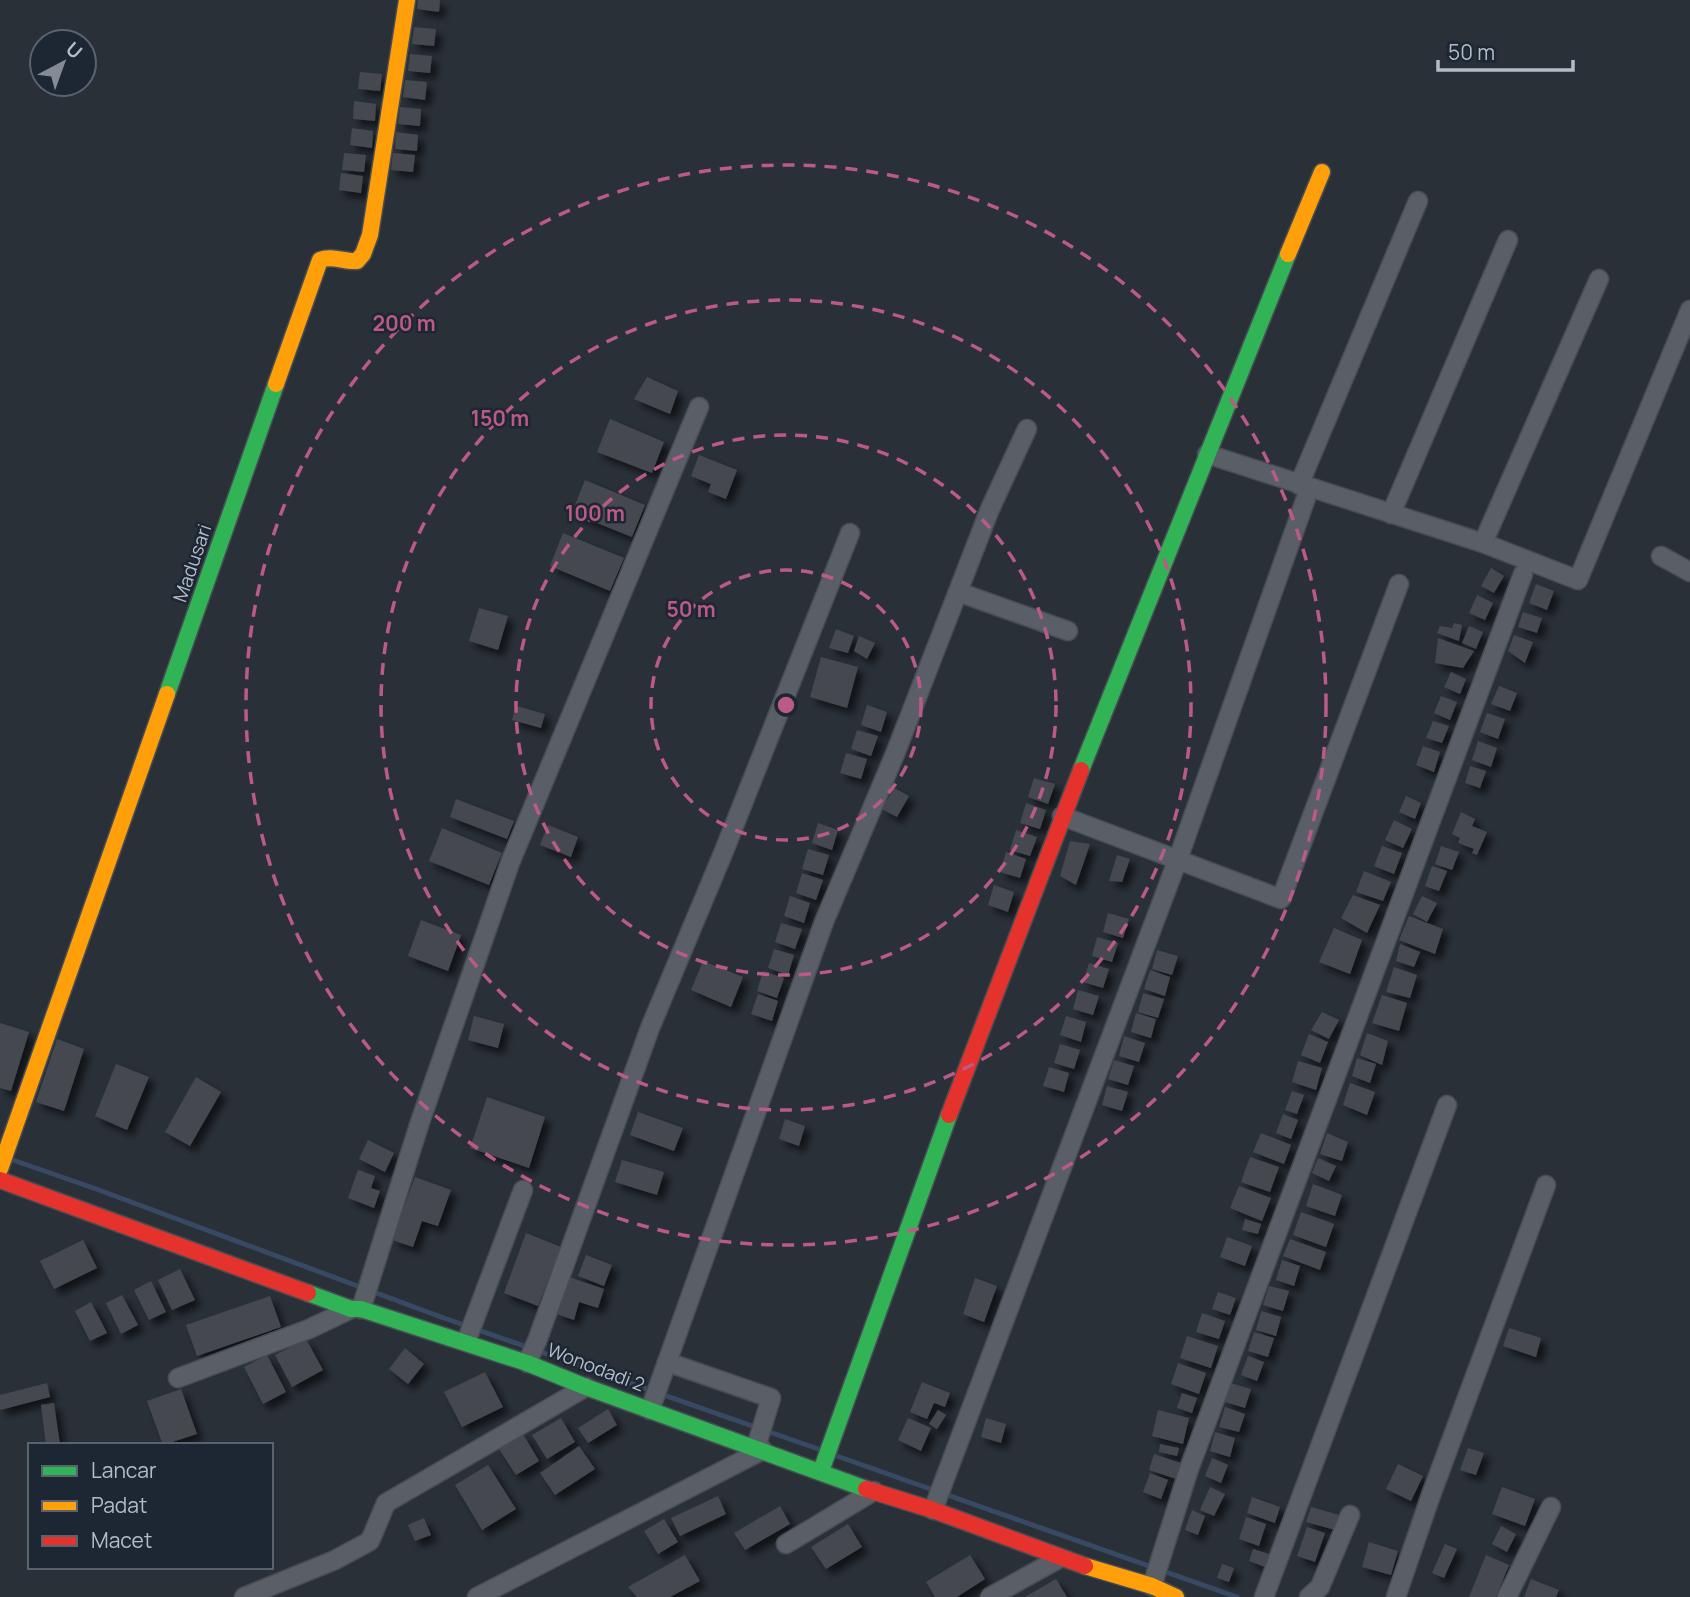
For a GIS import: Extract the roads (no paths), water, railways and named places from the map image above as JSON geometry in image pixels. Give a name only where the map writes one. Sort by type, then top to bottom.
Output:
[{"type":"street","name":"Madusari","points":[[0,1169],[320,260],[327,257],[348,262],[357,261],[363,254],[370,235],[407,0]]},
{"type":"street","points":[[825,1460],[921,1189],[1062,816],[1322,173]]},
{"type":"street","points":[[937,1496],[1178,859],[1302,492],[1418,201]]},
{"type":"street","points":[[1391,514],[1508,240]]},
{"type":"street","points":[[1483,543],[1600,279]]},
{"type":"street","points":[[1207,454],[1302,492],[1391,514],[1483,543],[1578,580],[1690,310]]},
{"type":"street","points":[[178,1378],[309,1329],[361,1300],[510,863],[699,407]]},
{"type":"street","points":[[651,1406],[824,922],[895,754],[990,509],[1027,429]]},
{"type":"street","points":[[531,1353],[650,1028],[724,851],[850,533]]},
{"type":"street","points":[[1661,556],[1690,572]]},
{"type":"street","points":[[1156,1573],[1189,1469],[1523,574]]},
{"type":"street","points":[[1062,816],[1281,899],[1399,584]]},
{"type":"street","points":[[958,592],[1068,631]]},
{"type":"street","points":[[1264,1597],[1447,1105]]},
{"type":"street","name":"Wonodadi 2","points":[[0,1180],[361,1300],[531,1353],[586,1387],[825,1460],[874,1491],[937,1496],[1060,1558],[1156,1573],[1174,1597]]},
{"type":"street","points":[[1396,1597],[1546,1185]]},
{"type":"street","points":[[470,1332],[523,1190]]},
{"type":"street","points":[[477,1597],[760,1438],[771,1398],[667,1362]]},
{"type":"street","points":[[244,1597],[335,1560],[370,1541],[386,1503],[586,1387]]},
{"type":"street","points":[[786,1544],[874,1491]]},
{"type":"street","points":[[1507,1597],[1551,1507]]},
{"type":"street","points":[[1309,1597],[1320,1587],[1350,1515]]},
{"type":"street","points":[[990,1597],[1060,1558]]},
{"type":"waterway","points":[[10,1159],[441,1317],[821,1450]]},
{"type":"waterway","points":[[834,1455],[1237,1597]]}]
